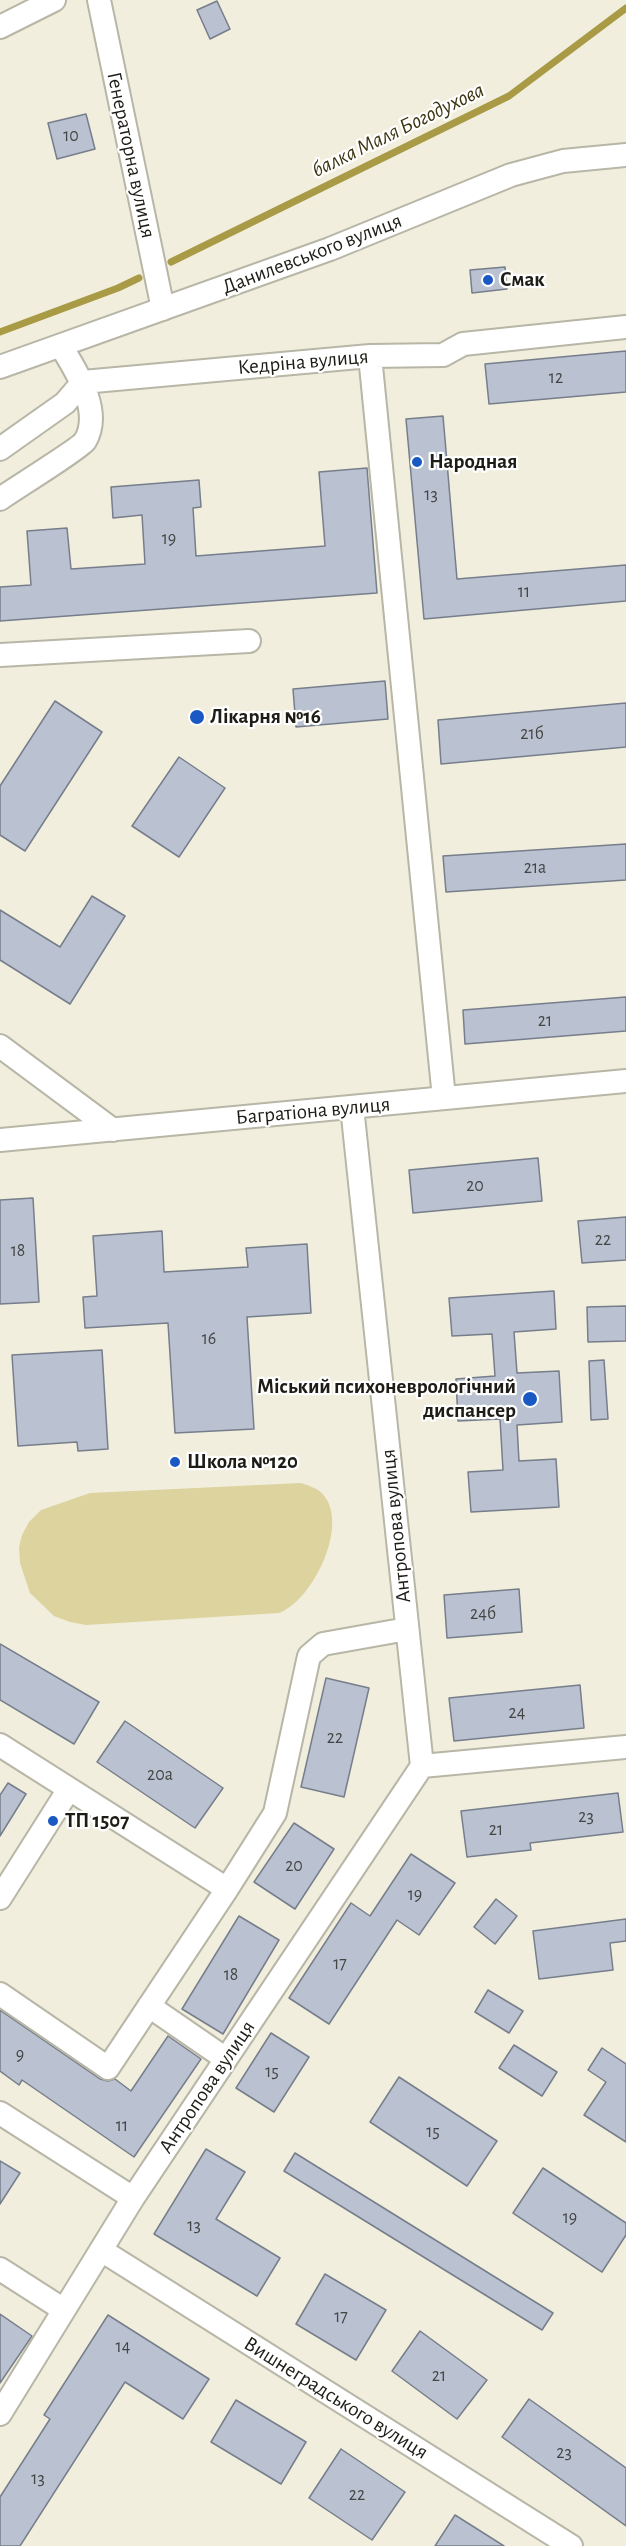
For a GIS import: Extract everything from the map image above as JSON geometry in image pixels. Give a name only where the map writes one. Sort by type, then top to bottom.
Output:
[{"type":"street","points":[[0,27],[54,0]]},
{"type":"street","name":"Генераторна вулиця","points":[[99,0],[163,309]]},
{"type":"street","name":"Данилевського вулиця","points":[[0,367],[330,249],[512,175],[562,160],[626,155]]},
{"type":"street","name":"Кедріна вулиця","points":[[83,382],[370,356],[443,355],[463,344],[626,327]]},
{"type":"street","points":[[0,499],[84,442],[91,421],[83,382],[61,346]]},
{"type":"street","points":[[370,356],[444,1098]]},
{"type":"street","points":[[0,449],[65,403],[83,382]]},
{"type":"street","points":[[0,655],[249,641]]},
{"type":"street","points":[[1,1049],[113,1130]]},
{"type":"street","name":"Багратіона вулиця","points":[[0,1140],[626,1081]]},
{"type":"street","name":"Антропова вулиця","points":[[0,2414],[133,2198],[422,1766],[352,1107]]},
{"type":"street","points":[[0,1994],[108,2068],[275,1813],[309,1656],[323,1644],[407,1629]]},
{"type":"street","points":[[0,1745],[227,1889]]},
{"type":"street","points":[[422,1766],[626,1747]]},
{"type":"street","points":[[0,1898],[69,1789]]},
{"type":"street","points":[[149,2006],[226,2059]]},
{"type":"street","points":[[0,2113],[133,2198]]},
{"type":"street","name":"Вишнеградського вулиця","points":[[101,2250],[571,2546]]},
{"type":"street","points":[[0,2270],[64,2310]]},
{"type":"shaded area","points":[[301,1483],[323,1494],[331,1510],[332,1527],[323,1562],[314,1579],[291,1606],[279,1613],[86,1625],[54,1616],[30,1593],[20,1563],[19,1547],[29,1522],[41,1510],[90,1493]]},
{"type":"building","points":[[217,1],[230,29],[210,39],[197,10]]},
{"type":"building","points":[[86,114],[95,149],[57,159],[48,123]]},
{"type":"building","name":"Смак","points":[[505,267],[507,289],[472,293],[470,270]]},
{"type":"building","points":[[626,351],[626,392],[489,404],[485,364]]},
{"type":"building","points":[[443,416],[457,579],[626,565],[626,601],[424,619],[406,419]]},
{"type":"building","points":[[367,468],[377,593],[0,621],[0,587],[31,585],[27,531],[67,528],[71,569],[145,564],[142,515],[113,518],[111,487],[199,480],[201,507],[193,508],[196,556],[325,546],[319,472]]},
{"type":"building","points":[[385,681],[388,719],[296,727],[293,689]]},
{"type":"building","points":[[55,701],[102,732],[25,851],[0,835],[0,786]]},
{"type":"building","points":[[626,703],[626,747],[441,764],[438,720]]},
{"type":"building","points":[[179,757],[225,788],[179,857],[132,826]]},
{"type":"building","points":[[626,844],[626,880],[446,892],[443,856]]},
{"type":"building","points":[[92,896],[125,916],[70,1004],[0,960],[0,910],[60,947]]},
{"type":"building","points":[[626,997],[626,1031],[465,1044],[463,1010]]},
{"type":"building","points":[[538,1158],[542,1201],[413,1213],[409,1170]]},
{"type":"building","points":[[33,1198],[39,1302],[0,1304],[0,1200]]},
{"type":"building","points":[[626,1217],[626,1260],[582,1263],[578,1221]]},
{"type":"building","points":[[162,1231],[164,1272],[248,1267],[246,1248],[307,1244],[311,1313],[247,1317],[254,1429],[175,1433],[168,1323],[85,1328],[83,1297],[97,1296],[93,1236]]},
{"type":"building","points":[[554,1291],[556,1329],[514,1332],[517,1373],[559,1371],[562,1422],[517,1425],[519,1461],[556,1459],[559,1507],[471,1512],[468,1472],[503,1470],[500,1419],[458,1421],[456,1379],[495,1376],[492,1334],[452,1336],[449,1298]]},
{"type":"building","points":[[626,1306],[626,1341],[588,1342],[587,1307]]},
{"type":"building","points":[[102,1350],[108,1449],[78,1451],[77,1442],[18,1446],[12,1355]]},
{"type":"building","points":[[604,1360],[608,1419],[591,1420],[589,1361]]},
{"type":"building","points":[[519,1589],[522,1632],[447,1638],[444,1595]]},
{"type":"building","points":[[0,1644],[99,1702],[74,1744],[0,1700]]},
{"type":"building","points":[[326,1678],[369,1688],[344,1797],[301,1787]]},
{"type":"building","points":[[580,1685],[584,1728],[454,1741],[449,1698]]},
{"type":"building","points":[[125,1721],[223,1788],[195,1828],[97,1762]]},
{"type":"building","points":[[8,1783],[26,1794],[0,1836],[0,1795]]},
{"type":"building","points":[[618,1793],[623,1832],[530,1843],[531,1850],[467,1857],[461,1811]]},
{"type":"building","points":[[294,1823],[334,1849],[295,1909],[254,1882]]},
{"type":"building","points":[[411,1854],[455,1883],[419,1935],[397,1920],[329,2024],[289,1998],[351,1903],[370,1916]]},
{"type":"building","points":[[496,1899],[517,1916],[495,1944],[474,1927]]},
{"type":"building","points":[[239,1916],[279,1940],[223,2034],[182,2009]]},
{"type":"building","points":[[626,1919],[626,1941],[610,1943],[613,1970],[539,1979],[533,1931]]},
{"type":"building","points":[[488,1990],[523,2011],[509,2033],[475,2012]]},
{"type":"building","points":[[0,2010],[100,2079],[108,2081],[115,2079],[131,2091],[168,2036],[201,2059],[134,2157],[22,2080],[19,2085],[0,2071]]},
{"type":"building","points":[[271,2033],[309,2057],[274,2112],[236,2088]]},
{"type":"building","points":[[514,2045],[557,2072],[542,2096],[499,2068]]},
{"type":"building","points":[[602,2048],[626,2064],[626,2142],[584,2115],[606,2082],[588,2070]]},
{"type":"building","points":[[399,2077],[497,2141],[467,2186],[370,2122]]},
{"type":"building","points":[[206,2149],[245,2172],[216,2219],[280,2258],[257,2296],[154,2234]]},
{"type":"building","points":[[295,2153],[553,2313],[542,2330],[284,2171]]},
{"type":"building","points":[[0,2161],[20,2173],[0,2204]]},
{"type":"building","points":[[543,2168],[626,2223],[626,2235],[602,2272],[513,2213]]},
{"type":"building","points":[[325,2274],[386,2310],[356,2360],[296,2324]]},
{"type":"building","points":[[0,2314],[32,2336],[0,2383]]},
{"type":"building","points":[[108,2315],[209,2379],[183,2419],[125,2382],[20,2546],[0,2546],[0,2497],[50,2419],[44,2415]]},
{"type":"building","points":[[420,2331],[487,2380],[457,2419],[392,2371]]},
{"type":"building","points":[[529,2399],[626,2468],[626,2526],[502,2437]]},
{"type":"building","points":[[236,2400],[306,2442],[281,2484],[211,2442]]},
{"type":"building","points":[[341,2449],[405,2492],[372,2540],[309,2498]]},
{"type":"building","points":[[455,2515],[504,2546],[435,2546]]},
{"type":"waterway","name":"балка Маля Богодухова","points":[[171,262],[509,96],[626,8]]},
{"type":"waterway","name":"балка Маля Богодухова","points":[[0,332],[139,278]]},
{"type":"place","name":"Смак","points":[[488,280]]},
{"type":"place","name":"Народная","points":[[417,462]]},
{"type":"place","name":"Лікарня №16","points":[[197,717]]},
{"type":"place","name":"Міський психоневрологічний диспансер","points":[[530,1399]]},
{"type":"place","name":"Школа №120","points":[[175,1462]]},
{"type":"place","name":"ТП 1507","points":[[53,1821]]}]
